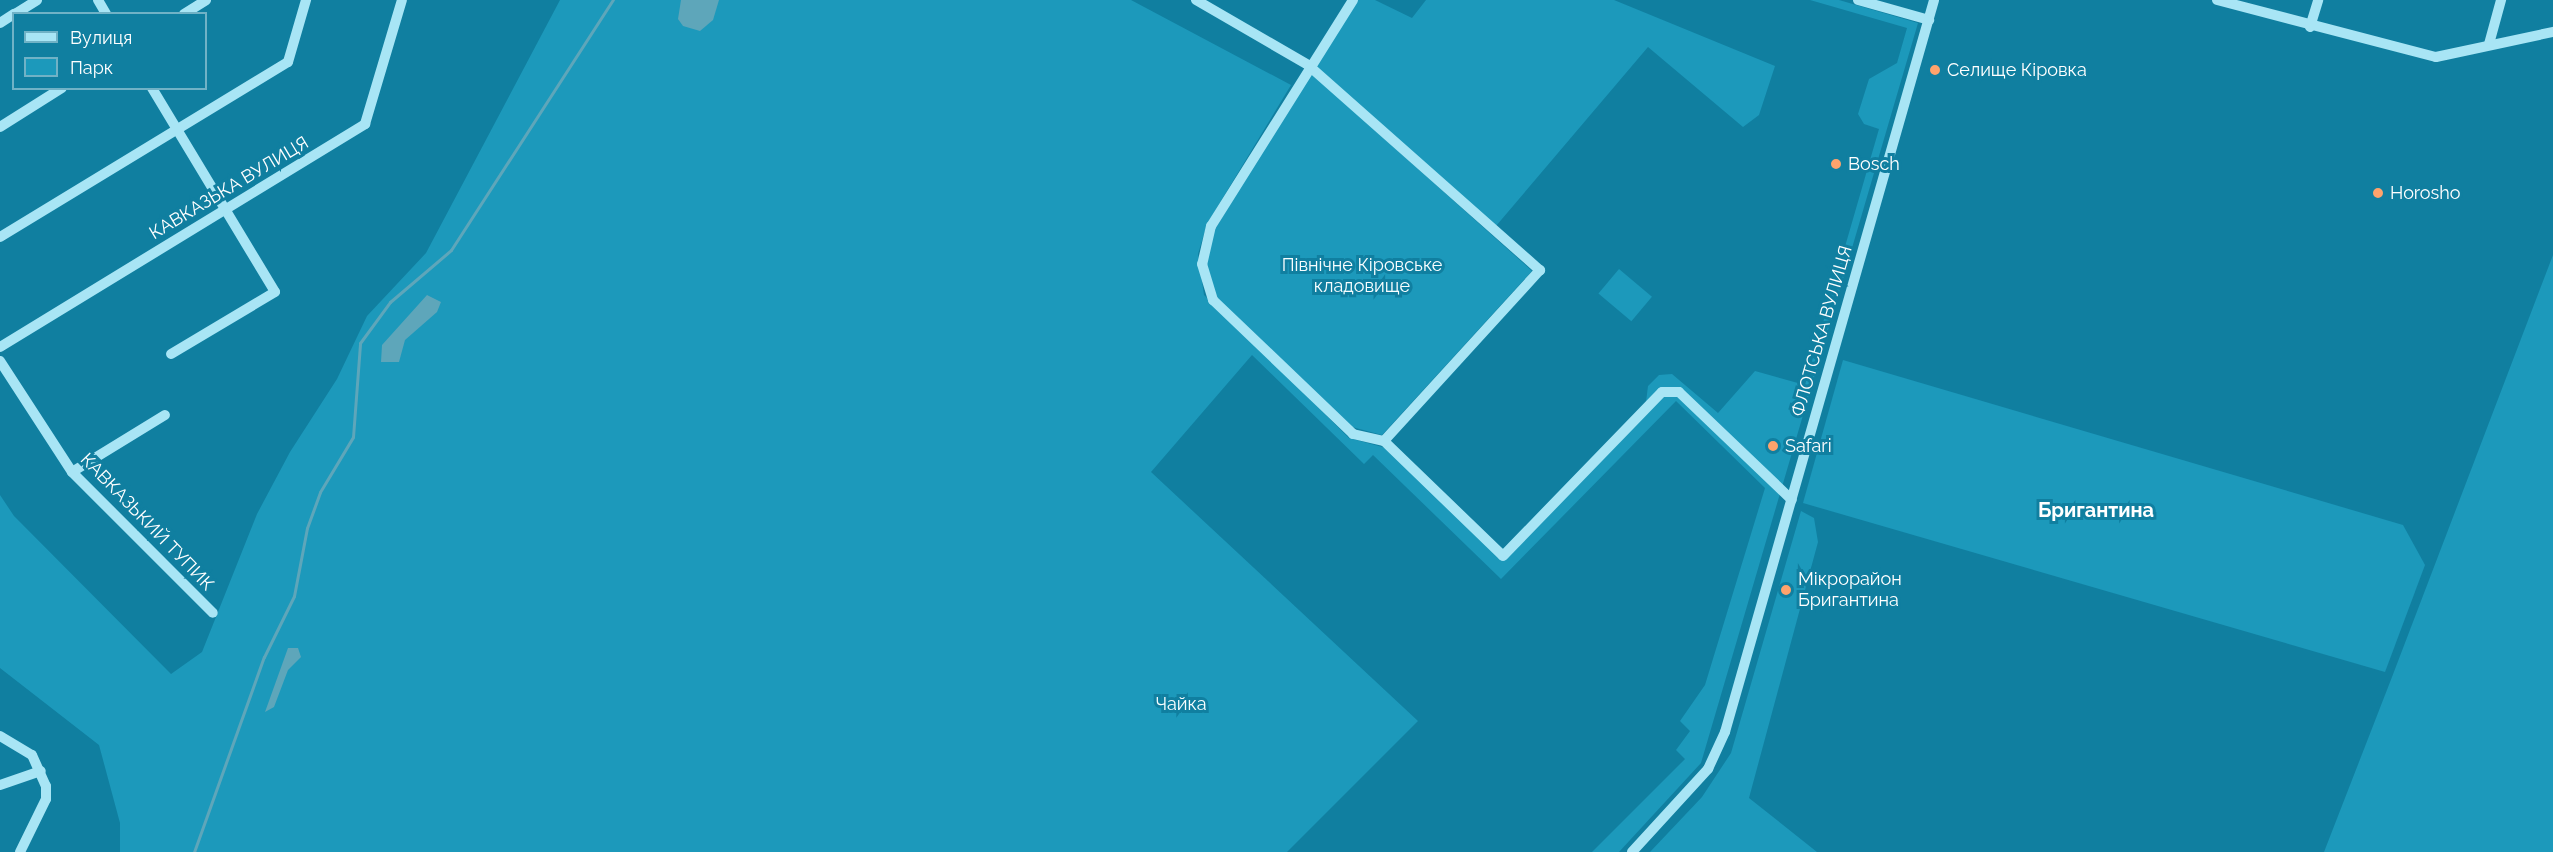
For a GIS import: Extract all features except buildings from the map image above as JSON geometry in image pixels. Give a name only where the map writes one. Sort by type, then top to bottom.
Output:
[{"type":"street","points":[[17,12],[37,0]]},
{"type":"street","points":[[187,12],[206,0]]},
{"type":"street","points":[[0,237],[288,62],[306,0]]},
{"type":"street","name":"КАВКАЗЬКА ВУЛИЦЯ","points":[[0,347],[365,124],[402,0]]},
{"type":"street","points":[[1196,0],[1308,65],[1540,270],[1384,441]]},
{"type":"street","points":[[1353,0],[1308,65],[1211,226],[1202,255],[1205,284],[1232,322],[1353,434],[1384,441],[1503,556],[1662,392],[1679,392],[1792,500]]},
{"type":"street","points":[[1858,0],[1929,20]]},
{"type":"street","name":"ФЛОТСЬКА ВУЛИЦЯ","points":[[1632,852],[1692,789],[1720,745],[1934,0]]},
{"type":"street","points":[[2217,0],[2310,27],[2436,57],[2553,32]]},
{"type":"street","points":[[2310,27],[2318,0]]},
{"type":"street","points":[[2489,44],[2501,0]]},
{"type":"street","points":[[0,127],[59,90]]},
{"type":"street","points":[[153,90],[275,292],[171,354]]},
{"type":"street","name":"КАВКАЗЬКИЙ ТУПИК","points":[[0,361],[72,472],[213,613]]},
{"type":"street","points":[[72,472],[165,415]]},
{"type":"street","points":[[0,736],[32,755],[41,771],[46,799],[20,852]]},
{"type":"street","points":[[0,785],[41,771]]},
{"type":"green space","name":"Чайка","points":[[560,0],[1131,0],[1291,85],[1207,224],[1198,254],[1204,295],[1349,438],[1386,448],[1503,549],[1646,402],[1648,386],[1659,375],[1672,374],[1718,413],[1755,371],[1805,385],[1879,129],[1864,124],[1858,114],[1869,79],[1897,63],[1907,28],[1810,0],[1839,0],[1918,23],[1701,763],[1619,852],[1592,852],[1685,759],[1676,750],[1690,731],[1680,721],[1705,685],[1765,488],[1676,401],[1501,579],[1373,455],[1364,464],[1252,355],[1151,472],[1418,721],[1287,852],[120,852],[120,823],[99,745],[0,668],[0,495],[14,516],[171,674],[202,652],[257,514],[290,452],[337,379],[367,316],[426,253]]},
{"type":"green space","points":[[1357,0],[1375,0],[1412,18],[1426,0],[1614,0],[1775,66],[1759,115],[1743,127],[1648,47],[1496,226],[1313,65]]},
{"type":"green space","name":"Північне Кіровське кладовище","points":[[1309,71],[1532,271],[1382,435],[1352,427],[1216,298],[1206,264],[1210,238]]},
{"type":"green space","points":[[2553,255],[2553,852],[2324,852],[2392,677]]},
{"type":"green space","points":[[1619,269],[1652,297],[1631,321],[1598,294]]},
{"type":"green space","points":[[1843,360],[2403,525],[2425,565],[2385,672],[1803,503]]},
{"type":"green space","points":[[1801,511],[1814,518],[1818,542],[1749,798],[1817,852],[1650,852],[1702,797],[1731,753]]},
{"type":"shaded area","points":[[681,0],[719,0],[713,20],[700,31],[683,26],[678,19]]},
{"type":"shaded area","points":[[427,295],[441,302],[437,312],[405,340],[399,362],[381,362],[382,345]]},
{"type":"shaded area","points":[[288,648],[298,648],[301,657],[288,670],[274,707],[265,712]]},
{"type":"waterway","points":[[194,852],[264,657],[294,596],[307,528],[320,492],[353,437],[360,343],[390,302],[451,250],[613,0]]},
{"type":"place","name":"Селище Кіровка","points":[[1935,70]]},
{"type":"place","name":"Bosch","points":[[1836,164]]},
{"type":"place","name":"Horosho","points":[[2378,193]]},
{"type":"place","name":"Safari","points":[[1773,446]]},
{"type":"place","name":"Мікрорайон Бригантина","points":[[1786,590]]},
{"type":"district","name":"Бригантина","points":[[2096,510]]}]
